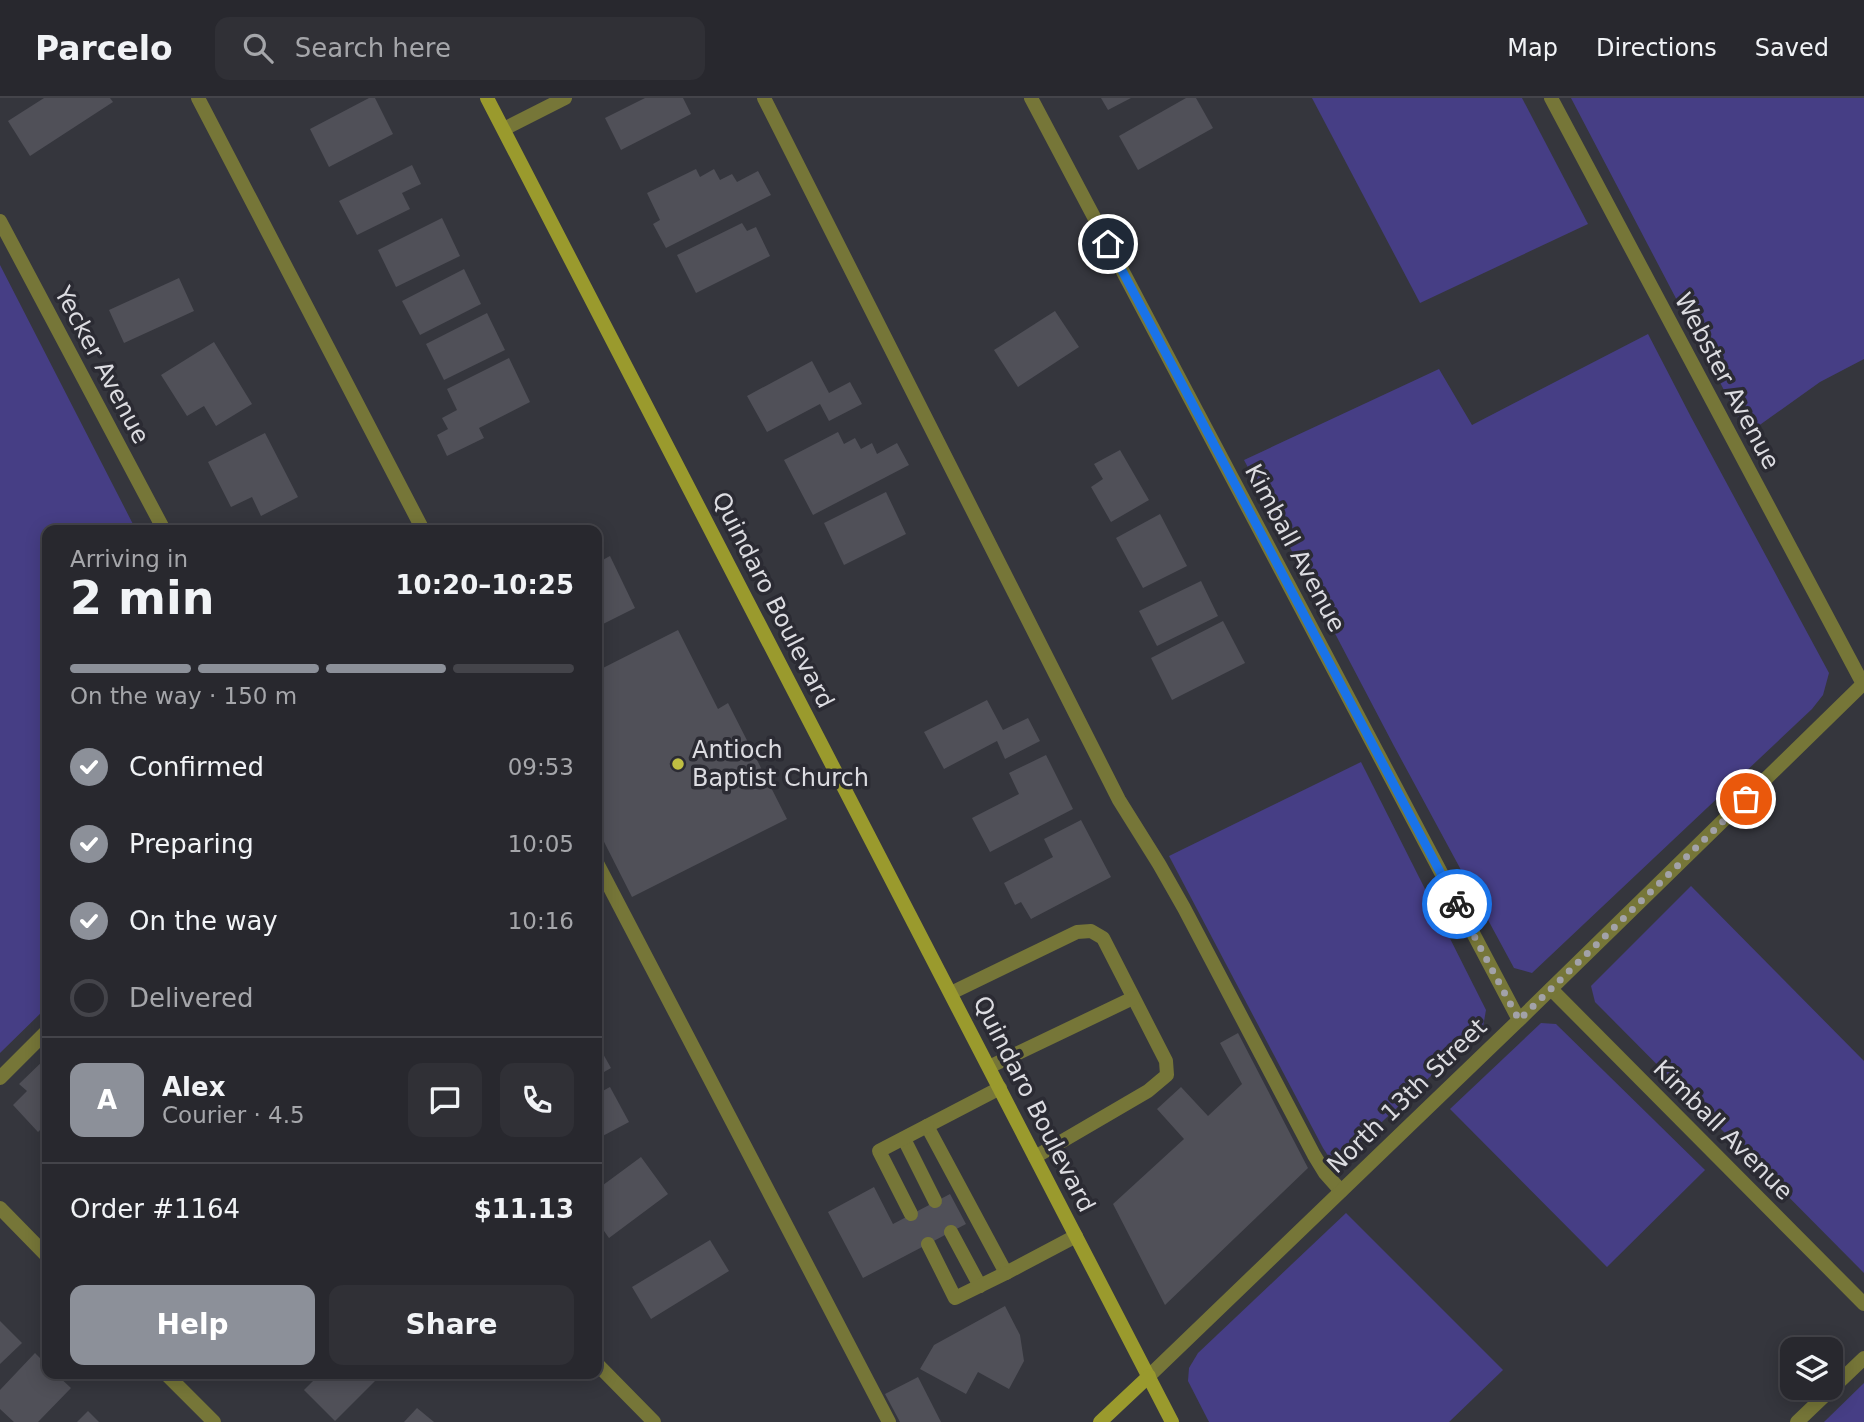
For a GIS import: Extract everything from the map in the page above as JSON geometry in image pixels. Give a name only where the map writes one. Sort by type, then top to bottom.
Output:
[{"type":"main road","name":"Quindaro Boulevard","points":[[487,98],[1172,1422]]},
{"type":"main road","name":"North 13th Street","points":[[1100,1422],[1149,1376]]},
{"type":"street","points":[[198,98],[420,525]]},
{"type":"street","points":[[504,130],[565,98]]},
{"type":"street","points":[[764,98],[1119,800],[1184,908],[1314,1155],[1341,1191]]},
{"type":"street","name":"Kimball Avenue","points":[[1031,98],[1519,1020]]},
{"type":"street","name":"Webster Avenue","points":[[1551,98],[1863,684]]},
{"type":"street","name":"Yecker Avenue","points":[[0,220],[161,525]]},
{"type":"street","name":"North 13th Street","points":[[1149,1376],[1863,684]]},
{"type":"street","points":[[602,873],[889,1422]]},
{"type":"street","points":[[951,993],[1077,932],[1091,931],[1103,939],[1166,1061],[1167,1074],[1148,1091],[1035,1157]]},
{"type":"street","name":"Kimball Avenue","points":[[1551,989],[1864,1304]]},
{"type":"street","points":[[989,1067],[1133,998]]},
{"type":"street","points":[[0,1078],[42,1036]]},
{"type":"street","points":[[911,1214],[879,1151],[1000,1088]]},
{"type":"street","points":[[928,1126],[1006,1273]]},
{"type":"street","points":[[904,1139],[935,1202]]},
{"type":"street","points":[[0,1208],[42,1251]]},
{"type":"street","points":[[951,1232],[980,1286]]},
{"type":"street","points":[[928,1244],[956,1298],[1076,1236]]},
{"type":"street","points":[[1797,1422],[1864,1357]]},
{"type":"street","points":[[602,1369],[654,1422]]},
{"type":"street","points":[[171,1379],[214,1422]]},
{"type":"shaded area","points":[[1312,98],[1522,98],[1588,224],[1420,303]]},
{"type":"shaded area","points":[[1571,98],[1864,98],[1864,359],[1820,382],[1747,434]]},
{"type":"shaded area","points":[[0,265],[133,525],[42,525],[42,1012],[0,1053]]},
{"type":"shaded area","points":[[1648,334],[1829,673],[1823,695],[1812,709],[1532,973],[1514,968],[1244,460],[1439,369],[1472,425]]},
{"type":"shaded area","points":[[1361,762],[1486,1010],[1483,1027],[1335,1166],[1169,856]]},
{"type":"shaded area","points":[[1691,886],[1864,1061],[1864,1273],[1595,1002],[1591,986]]},
{"type":"shaded area","points":[[1541,1023],[1556,1024],[1705,1170],[1607,1267],[1450,1109]]},
{"type":"shaded area","points":[[1346,1213],[1503,1370],[1449,1422],[1209,1422],[1188,1381],[1189,1368],[1198,1353]]},
{"type":"shaded area","points":[[1864,1383],[1864,1422],[1824,1422]]},
{"type":"building","points":[[44,98],[110,98],[113,102],[30,156],[8,121]]},
{"type":"building","points":[[369,98],[375,98],[393,134],[329,167],[310,129]]},
{"type":"building","points":[[645,98],[683,98],[691,114],[621,150],[605,118]]},
{"type":"building","points":[[1101,98],[1131,98],[1108,110]]},
{"type":"building","points":[[1186,98],[1196,98],[1213,128],[1138,170],[1119,136]]},
{"type":"building","points":[[412,165],[421,184],[402,193],[410,209],[357,235],[339,201]]},
{"type":"building","points":[[696,169],[700,177],[714,169],[720,180],[732,174],[737,182],[758,171],[771,195],[666,248],[653,224],[660,220],[647,193]]},
{"type":"building","points":[[442,218],[460,256],[396,287],[378,250]]},
{"type":"building","points":[[742,223],[747,231],[756,227],[770,256],[696,293],[677,255]]},
{"type":"building","points":[[464,269],[481,304],[420,335],[402,301]]},
{"type":"building","points":[[179,278],[194,311],[124,343],[109,310]]},
{"type":"building","points":[[1055,311],[1079,347],[1018,387],[994,350]]},
{"type":"building","points":[[487,313],[505,350],[444,380],[426,344]]},
{"type":"building","points":[[214,342],[252,404],[216,426],[204,406],[187,416],[161,375]]},
{"type":"building","points":[[509,358],[530,402],[479,428],[484,438],[447,456],[437,435],[448,429],[442,418],[457,410],[447,389]]},
{"type":"building","points":[[812,361],[829,393],[850,382],[862,404],[829,421],[820,404],[767,432],[747,396]]},
{"type":"building","points":[[838,432],[844,444],[855,438],[861,449],[872,443],[877,454],[897,443],[909,465],[813,515],[784,460]]},
{"type":"building","points":[[265,433],[298,497],[261,516],[252,497],[231,507],[208,462]]},
{"type":"building","points":[[1120,450],[1149,500],[1111,522],[1091,487],[1103,479],[1094,464]]},
{"type":"building","points":[[886,492],[906,534],[844,565],[824,523]]},
{"type":"building","points":[[1160,514],[1187,566],[1143,588],[1116,538]]},
{"type":"building","points":[[610,556],[635,608],[602,624],[602,560]]},
{"type":"building","points":[[1201,581],[1218,616],[1157,646],[1139,611]]},
{"type":"building","points":[[1223,621],[1245,663],[1172,700],[1151,658]]},
{"type":"building","name":"Antioch Baptist Church","points":[[678,630],[718,709],[728,703],[787,819],[632,897],[602,838],[602,668]]},
{"type":"building","points":[[987,700],[1003,730],[1028,718],[1040,741],[1005,759],[997,741],[944,769],[924,732]]},
{"type":"building","points":[[1046,755],[1073,809],[990,852],[972,818],[1019,794],[1009,773]]},
{"type":"building","points":[[1081,820],[1111,877],[1031,919],[1021,902],[1015,905],[1004,883],[1053,857],[1044,839]]},
{"type":"building","points":[[1238,1033],[1308,1168],[1165,1305],[1113,1204],[1184,1139],[1157,1109],[1181,1087],[1208,1116],[1242,1084],[1220,1043]]},
{"type":"building","points":[[602,1052],[611,1068],[602,1073]]},
{"type":"building","points":[[42,1062],[42,1128],[38,1132],[13,1105],[27,1091],[19,1084]]},
{"type":"building","points":[[610,1087],[629,1122],[602,1136],[602,1091]]},
{"type":"building","points":[[641,1157],[668,1194],[609,1238],[602,1228],[602,1186]]},
{"type":"building","points":[[874,1187],[893,1224],[950,1194],[966,1224],[863,1278],[828,1212]]},
{"type":"building","points":[[710,1240],[729,1271],[651,1319],[632,1287]]},
{"type":"building","points":[[1005,1306],[1020,1335],[1024,1361],[1009,1389],[978,1372],[966,1394],[920,1369],[934,1345]]},
{"type":"building","points":[[0,1321],[22,1343],[0,1364]]},
{"type":"building","points":[[35,1353],[42,1360],[42,1379],[61,1379],[71,1388],[38,1422],[14,1422],[0,1409],[0,1390]]},
{"type":"building","points":[[918,1377],[941,1422],[900,1422],[885,1394]]},
{"type":"building","points":[[315,1379],[377,1379],[335,1421],[304,1390]]},
{"type":"building","points":[[417,1408],[434,1422],[404,1422]]},
{"type":"building","points":[[88,1411],[99,1422],[77,1422]]},
{"type":"way so far","points":[[1457,904],[1519,1020],[1746,799]]},
{"type":"place","name":"Antioch Baptist Church","points":[[678,764]]},
{"type":"route","points":[[1108,244],[1457,904]]}]
